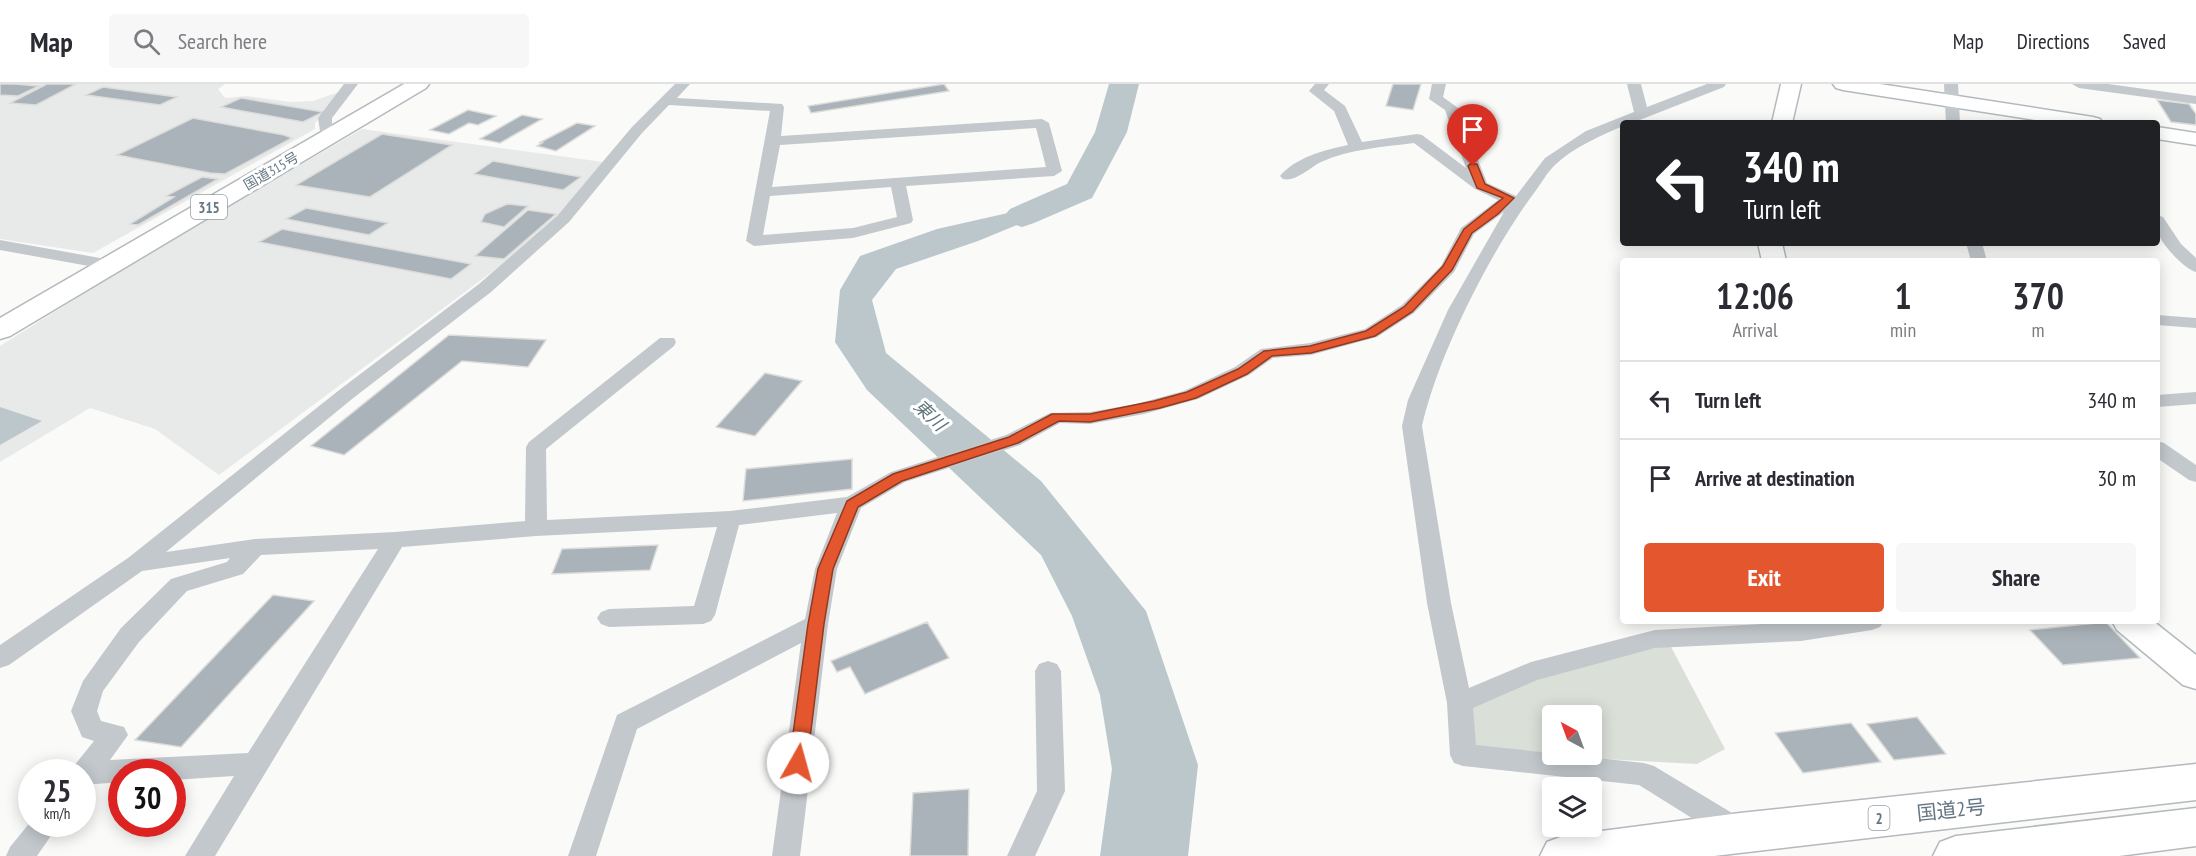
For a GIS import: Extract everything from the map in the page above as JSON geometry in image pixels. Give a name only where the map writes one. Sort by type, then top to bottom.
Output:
[{"type":"highway","name":"国道315号","points":[[0,330],[419,84]]},
{"type":"highway","name":"国道2号","points":[[1563,856],[1740,833],[2196,782]]},
{"type":"highway","points":[[1979,855],[2196,827]]},
{"type":"street","points":[[335,133],[325,128],[326,118],[351,84]]},
{"type":"street","points":[[0,658],[136,564],[345,395],[485,288],[563,219],[664,101],[683,84]]},
{"type":"street","points":[[1322,84],[1316,91],[1340,109],[1357,148]]},
{"type":"street","points":[[1439,84],[1436,99],[1451,108],[1480,186]]},
{"type":"street","points":[[1634,84],[1641,113]]},
{"type":"street","points":[[1624,120],[1719,84]]},
{"type":"street","points":[[1783,120],[1791,84]]},
{"type":"street","points":[[1843,84],[1952,92],[2079,120]]},
{"type":"street","points":[[2079,84],[2196,100]]},
{"type":"street","points":[[1952,92],[1953,120]]},
{"type":"street","points":[[664,101],[777,107],[773,141],[754,241],[853,233],[905,220],[898,183]]},
{"type":"street","points":[[136,564],[255,547],[395,540],[536,528],[730,519],[852,504],[897,477],[1013,440],[1057,417],[1090,418],[1137,410],[1191,395],[1242,371],[1268,353],[1311,349],[1371,333],[1408,309],[1448,268],[1467,231],[1514,200],[1550,161],[1591,134],[1620,122]]},
{"type":"street","points":[[763,192],[1054,171],[1042,123],[773,141]]},
{"type":"street","points":[[2160,133],[2196,139]]},
{"type":"street","points":[[1288,176],[1300,166],[1324,156],[1417,138],[1480,186],[1514,200]]},
{"type":"street","points":[[1514,200],[1457,310],[1418,400],[1412,426],[1439,603],[1460,703],[1462,755],[1644,774],[1740,833]]},
{"type":"street","points":[[2160,224],[2175,247],[2196,267]]},
{"type":"street","points":[[2160,244],[2175,247]]},
{"type":"street","points":[[0,245],[111,265]]},
{"type":"street","points":[[2160,320],[2196,323]]},
{"type":"street","points":[[536,528],[536,447],[667,342]]},
{"type":"street","points":[[2160,400],[2196,398]]},
{"type":"street","points":[[2160,450],[2196,475]]},
{"type":"street","points":[[786,856],[816,624],[826,569],[852,504]]},
{"type":"street","points":[[609,618],[703,615],[730,519]]},
{"type":"street","points":[[199,856],[395,540]]},
{"type":"street","points":[[95,759],[115,735],[91,729],[84,711],[92,688],[130,635],[179,585],[235,568],[255,547]]},
{"type":"street","points":[[582,856],[626,722],[816,624]]},
{"type":"street","points":[[1460,703],[1531,672],[1655,639],[1801,632],[1853,624]]},
{"type":"street","points":[[2133,624],[2196,675]]},
{"type":"street","points":[[1021,856],[1051,791],[1048,671]]},
{"type":"street","points":[[96,773],[255,764]]},
{"type":"street","points":[[20,856],[35,837]]},
{"type":"shaded area","points":[[0,84],[225,84],[218,89],[225,98],[247,96],[290,102],[313,101],[348,89],[315,123],[315,129],[93,253],[0,239]]},
{"type":"shaded area","points":[[362,129],[603,162],[555,218],[500,266],[219,475],[155,429],[90,408],[0,462],[0,346],[127,266]]},
{"type":"shaded area","points":[[1670,645],[1725,749],[1697,764],[1602,759],[1602,705],[1542,705],[1542,756],[1472,752],[1468,708],[1530,678],[1606,658]]},
{"type":"water","points":[[1080,191],[1029,220],[978,241],[896,269],[872,300],[886,353],[1041,481],[1146,611],[1198,765],[1188,856],[1100,856],[1112,769],[1100,695],[1072,616],[1041,555],[867,390],[835,342],[840,290],[860,256],[937,229],[1035,207]]},
{"type":"water","points":[[0,407],[42,421],[0,445]]},
{"type":"building","points":[[0,84],[39,86],[18,96],[0,95]]},
{"type":"building","points":[[47,84],[76,84],[36,105],[10,103]]},
{"type":"building","points":[[944,84],[949,91],[811,113],[808,106]]},
{"type":"building","points":[[1393,84],[1421,84],[1413,110],[1386,106]]},
{"type":"building","points":[[103,87],[177,97],[160,105],[86,95]]},
{"type":"building","points":[[241,98],[323,112],[303,122],[221,107]]},
{"type":"building","points":[[2157,100],[2189,104],[2196,114],[2196,125],[2171,122]]},
{"type":"building","points":[[468,110],[496,116],[478,125],[469,123],[449,134],[430,130]]},
{"type":"building","points":[[522,115],[542,119],[500,143],[480,139]]},
{"type":"building","points":[[193,118],[292,138],[225,174],[117,155]]},
{"type":"building","points":[[577,123],[595,126],[556,151],[537,146],[542,143],[539,143]]},
{"type":"building","points":[[382,134],[452,145],[370,197],[296,185]]},
{"type":"building","points":[[493,161],[581,177],[563,190],[474,174]]},
{"type":"building","points":[[202,177],[218,179],[138,225],[130,224],[174,197],[166,196]]},
{"type":"building","points":[[507,204],[528,206],[504,227],[481,222],[485,214]]},
{"type":"building","points":[[306,208],[388,223],[369,235],[286,219]]},
{"type":"building","points":[[528,210],[556,214],[504,259],[475,256]]},
{"type":"building","points":[[282,229],[471,264],[451,279],[259,242]]},
{"type":"building","points":[[449,335],[546,340],[528,367],[462,361],[344,455],[311,446]]},
{"type":"building","points":[[765,373],[802,381],[755,436],[716,427]]},
{"type":"building","points":[[852,459],[852,489],[743,501],[746,469]]},
{"type":"building","points":[[658,545],[650,570],[552,574],[562,549]]},
{"type":"building","points":[[273,595],[314,601],[181,747],[135,740]]},
{"type":"building","points":[[927,622],[949,658],[865,694],[850,667],[837,672],[831,661]]},
{"type":"building","points":[[2108,624],[2140,658],[2063,665],[2030,630]]},
{"type":"building","points":[[1917,717],[1946,754],[1894,760],[1867,724]]},
{"type":"building","points":[[1851,723],[1881,762],[1803,773],[1775,733]]},
{"type":"building","points":[[969,789],[968,856],[910,856],[913,793]]},
{"type":"waterway","name":"東川","points":[[1022,216],[1080,191],[1111,132],[1124,84]]},
{"type":"route","points":[[798,763],[816,624],[826,569],[852,504],[897,477],[1013,440],[1057,417],[1090,418],[1137,410],[1191,395],[1242,371],[1268,353],[1311,349],[1371,333],[1408,309],[1448,268],[1467,231],[1495,212],[1509,198],[1480,186],[1473,166]]}]
